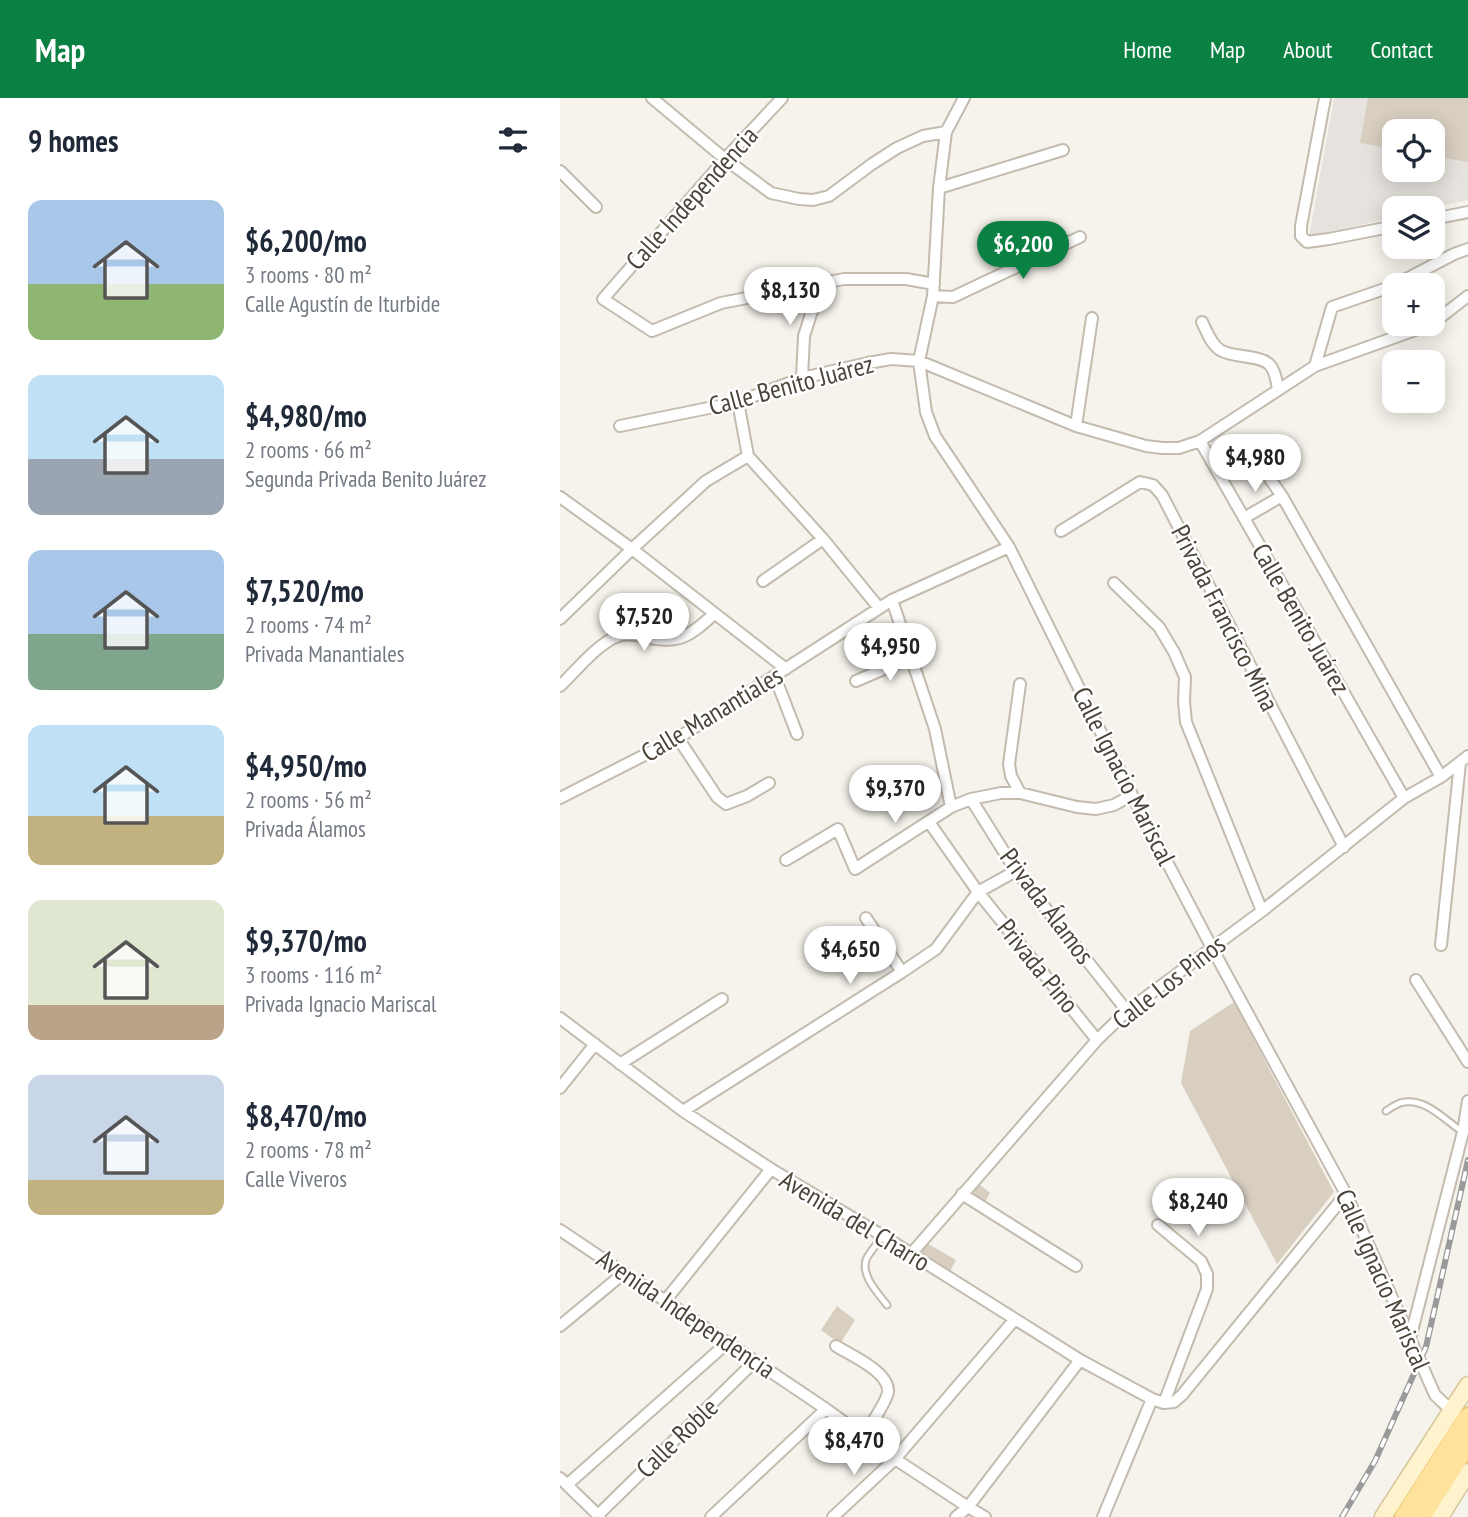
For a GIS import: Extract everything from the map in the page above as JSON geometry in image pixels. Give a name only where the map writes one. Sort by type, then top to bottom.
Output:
[{"type":"main road","points":[[1404,1517],[1463,1418],[1468,1385]]},
{"type":"main road","points":[[1383,1517],[1463,1418]]},
{"type":"main road","points":[[1421,1517],[1468,1443]]},
{"type":"main road","points":[[1440,1517],[1468,1472]]},
{"type":"street","points":[[652,98],[725,159],[771,193],[799,199],[813,200],[829,196],[897,148],[923,136],[946,132]]},
{"type":"street","name":"Calle Independencia","points":[[782,98],[603,299],[652,331],[721,303],[821,283]]},
{"type":"street","name":"Calle Ignacio Mariscal","points":[[964,98],[946,132],[939,188],[933,296],[919,361],[926,412],[935,436],[1009,547],[1132,795],[1346,1194],[1435,1395],[1463,1418]]},
{"type":"street","points":[[1325,98],[1301,236],[1307,242],[1382,229]]},
{"type":"street","points":[[939,188],[1063,150]]},
{"type":"street","points":[[560,171],[596,207]]},
{"type":"street","points":[[1445,217],[1468,212]]},
{"type":"street","points":[[933,296],[953,297],[1080,237]]},
{"type":"street","points":[[1315,366],[1332,307],[1393,286],[1468,249]]},
{"type":"street","points":[[803,378],[804,336],[821,283],[872,278],[906,279],[934,284]]},
{"type":"street","points":[[1445,314],[1468,296]]},
{"type":"street","points":[[1076,426],[1092,318]]},
{"type":"street","points":[[1202,322],[1213,344],[1223,352],[1270,364],[1276,373],[1278,390]]},
{"type":"street","points":[[1200,441],[1315,366],[1397,336]]},
{"type":"street","name":"Calle Benito Juárez","points":[[620,426],[738,402],[803,378],[891,359],[919,361],[1076,426],[1146,446],[1179,448],[1200,441],[1404,798]]},
{"type":"street","points":[[738,402],[748,456],[823,539],[879,608]]},
{"type":"street","points":[[560,619],[706,481],[748,456]]},
{"type":"street","points":[[1266,473],[1282,496],[1441,778]]},
{"type":"street","name":"Privada Francisco Mina","points":[[1061,531],[1140,482],[1153,485],[1162,495],[1344,847]]},
{"type":"street","points":[[1244,518],[1282,496]]},
{"type":"street","points":[[560,497],[632,549],[786,669]]},
{"type":"street","points":[[763,581],[823,539]]},
{"type":"street","name":"Calle Manantiales","points":[[560,798],[678,738],[892,600],[1009,547]]},
{"type":"street","points":[[1114,583],[1159,627],[1174,652],[1185,677],[1186,722],[1262,911]]},
{"type":"street","points":[[892,600],[935,729],[951,807]]},
{"type":"street","points":[[560,686],[603,644],[620,635],[657,640],[678,639],[695,631],[714,614]]},
{"type":"street","points":[[856,681],[912,657]]},
{"type":"street","points":[[775,677],[797,734]]},
{"type":"street","points":[[1020,684],[1009,764],[1011,776],[1020,793]]},
{"type":"street","points":[[678,738],[717,797],[726,804],[769,783]]},
{"type":"street","points":[[1441,945],[1464,760]]},
{"type":"street","name":"Calle Los Pinos","points":[[911,1254],[1097,1040],[1127,1011],[1262,911],[1404,798],[1441,778],[1464,760]]},
{"type":"street","points":[[786,860],[838,829],[855,869],[951,807],[971,799],[1001,793],[1020,793],[1096,809],[1114,805],[1132,795]]},
{"type":"street","name":"Privada Álamos","points":[[971,799],[1016,871],[1127,1011]]},
{"type":"street","name":"Privada Pino","points":[[929,822],[978,892],[1097,1040]]},
{"type":"street","points":[[684,1111],[936,948],[978,892],[1016,871]]},
{"type":"street","points":[[866,918],[902,972]]},
{"type":"street","points":[[1416,979],[1468,1062]]},
{"type":"street","points":[[620,1064],[722,999]]},
{"type":"street","name":"Avenida del Charro","points":[[560,1018],[684,1111],[771,1169],[1080,1360],[1164,1403]]},
{"type":"street","points":[[560,1088],[595,1044]]},
{"type":"street","points":[[1410,1339],[1464,1132],[1468,1101]]},
{"type":"street","points":[[665,1301],[771,1169]]},
{"type":"street","points":[[962,1194],[1076,1266]]},
{"type":"street","points":[[1158,1225],[1201,1261],[1207,1275],[1207,1289],[1164,1403],[1174,1402],[1182,1395],[1346,1194]]},
{"type":"street","name":"Avenida Independencia","points":[[560,1230],[826,1409],[895,1459],[985,1517]]},
{"type":"street","points":[[560,1326],[624,1273]]},
{"type":"street","points":[[833,1517],[895,1459],[1015,1319]]},
{"type":"street","points":[[599,1516],[564,1481],[727,1343]]},
{"type":"street","points":[[836,1346],[880,1374],[887,1383],[888,1393],[864,1435]]},
{"type":"street","points":[[956,1517],[968,1507],[1080,1360]]},
{"type":"street","name":"Calle Roble","points":[[599,1516],[755,1361]]},
{"type":"street","points":[[1103,1517],[1152,1399]]},
{"type":"street","points":[[711,1517],[826,1409]]},
{"type":"lane","points":[[1385,1111],[1401,1103],[1419,1102],[1464,1132]]},
{"type":"lane","points":[[883,1236],[866,1259],[865,1269],[868,1279],[887,1305]]},
{"type":"shaded area","points":[[1334,98],[1468,98],[1468,200],[1445,205],[1445,196],[1382,196],[1382,220],[1309,237]]},
{"type":"building","points":[[1368,98],[1468,98],[1468,162],[1445,158],[1445,119],[1382,119],[1382,147],[1360,143]]},
{"type":"building","points":[[1234,1002],[1334,1192],[1277,1264],[1181,1083],[1190,1031]]},
{"type":"building","points":[[979,1184],[990,1193],[985,1202],[974,1193]]},
{"type":"building","points":[[925,1242],[956,1260],[950,1272],[918,1251]]},
{"type":"building","points":[[837,1306],[855,1320],[840,1344],[821,1330]]},
{"type":"railway","points":[[1342,1517],[1375,1461],[1426,1347],[1468,1160]]}]
